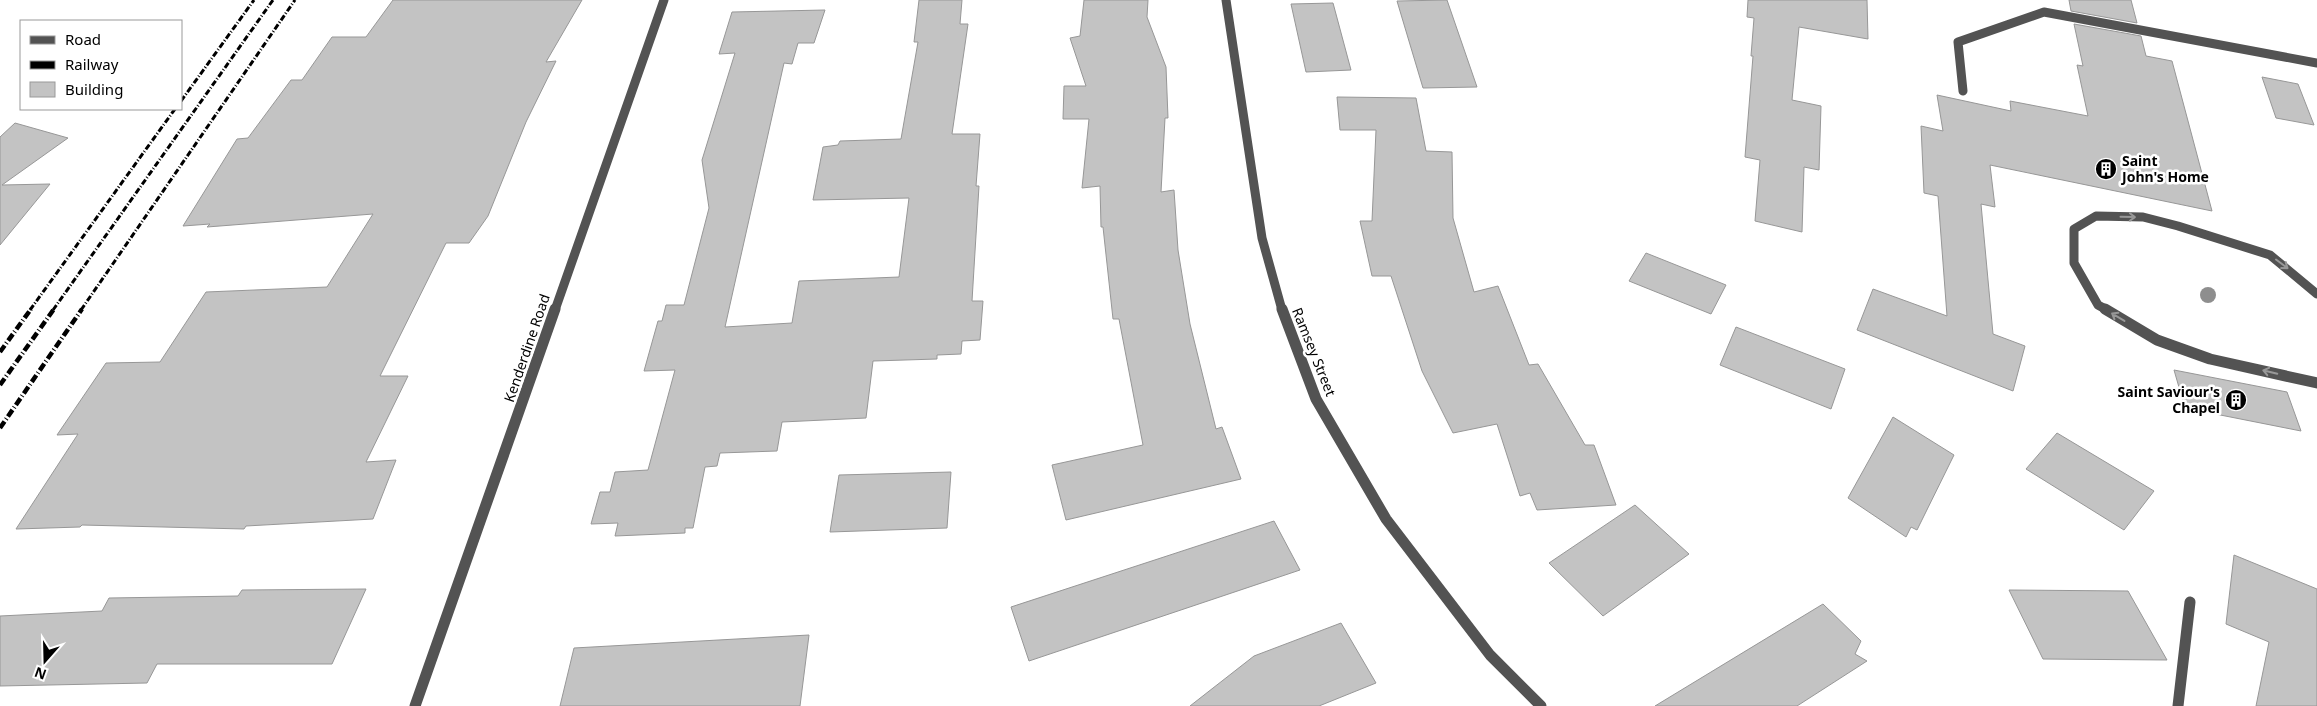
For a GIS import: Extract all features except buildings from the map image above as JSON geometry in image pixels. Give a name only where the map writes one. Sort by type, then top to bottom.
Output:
[{"type":"street","name":"Kenderdine Road","points":[[416,706],[664,0]]},
{"type":"street","name":"Ramsey Street","points":[[1226,0],[1262,238],[1282,310],[1316,399],[1386,519],[1490,655],[1540,706]]},
{"type":"street","points":[[1962,91],[1958,42],[2044,12],[2317,63]]},
{"type":"street","points":[[2317,294],[2270,255],[2178,226],[2143,217],[2096,216],[2074,229],[2074,263],[2098,305],[2157,340],[2202,356],[2317,383]]},
{"type":"street","points":[[2178,706],[2190,602]]},
{"type":"railway","points":[[182,100],[254,0]]},
{"type":"railway","points":[[53,310],[273,0]]},
{"type":"railway","points":[[81,310],[295,0]]},
{"type":"railway","points":[[30,310],[174,110]]},
{"type":"railway","points":[[0,352],[31,309]]},
{"type":"railway","points":[[0,385],[54,309]]},
{"type":"railway","points":[[0,428],[82,309]]},
{"type":"place","name":"Saint John's Home","points":[[2106,169]]},
{"type":"place","name":"Saint Saviour's Chapel","points":[[2236,400]]}]
